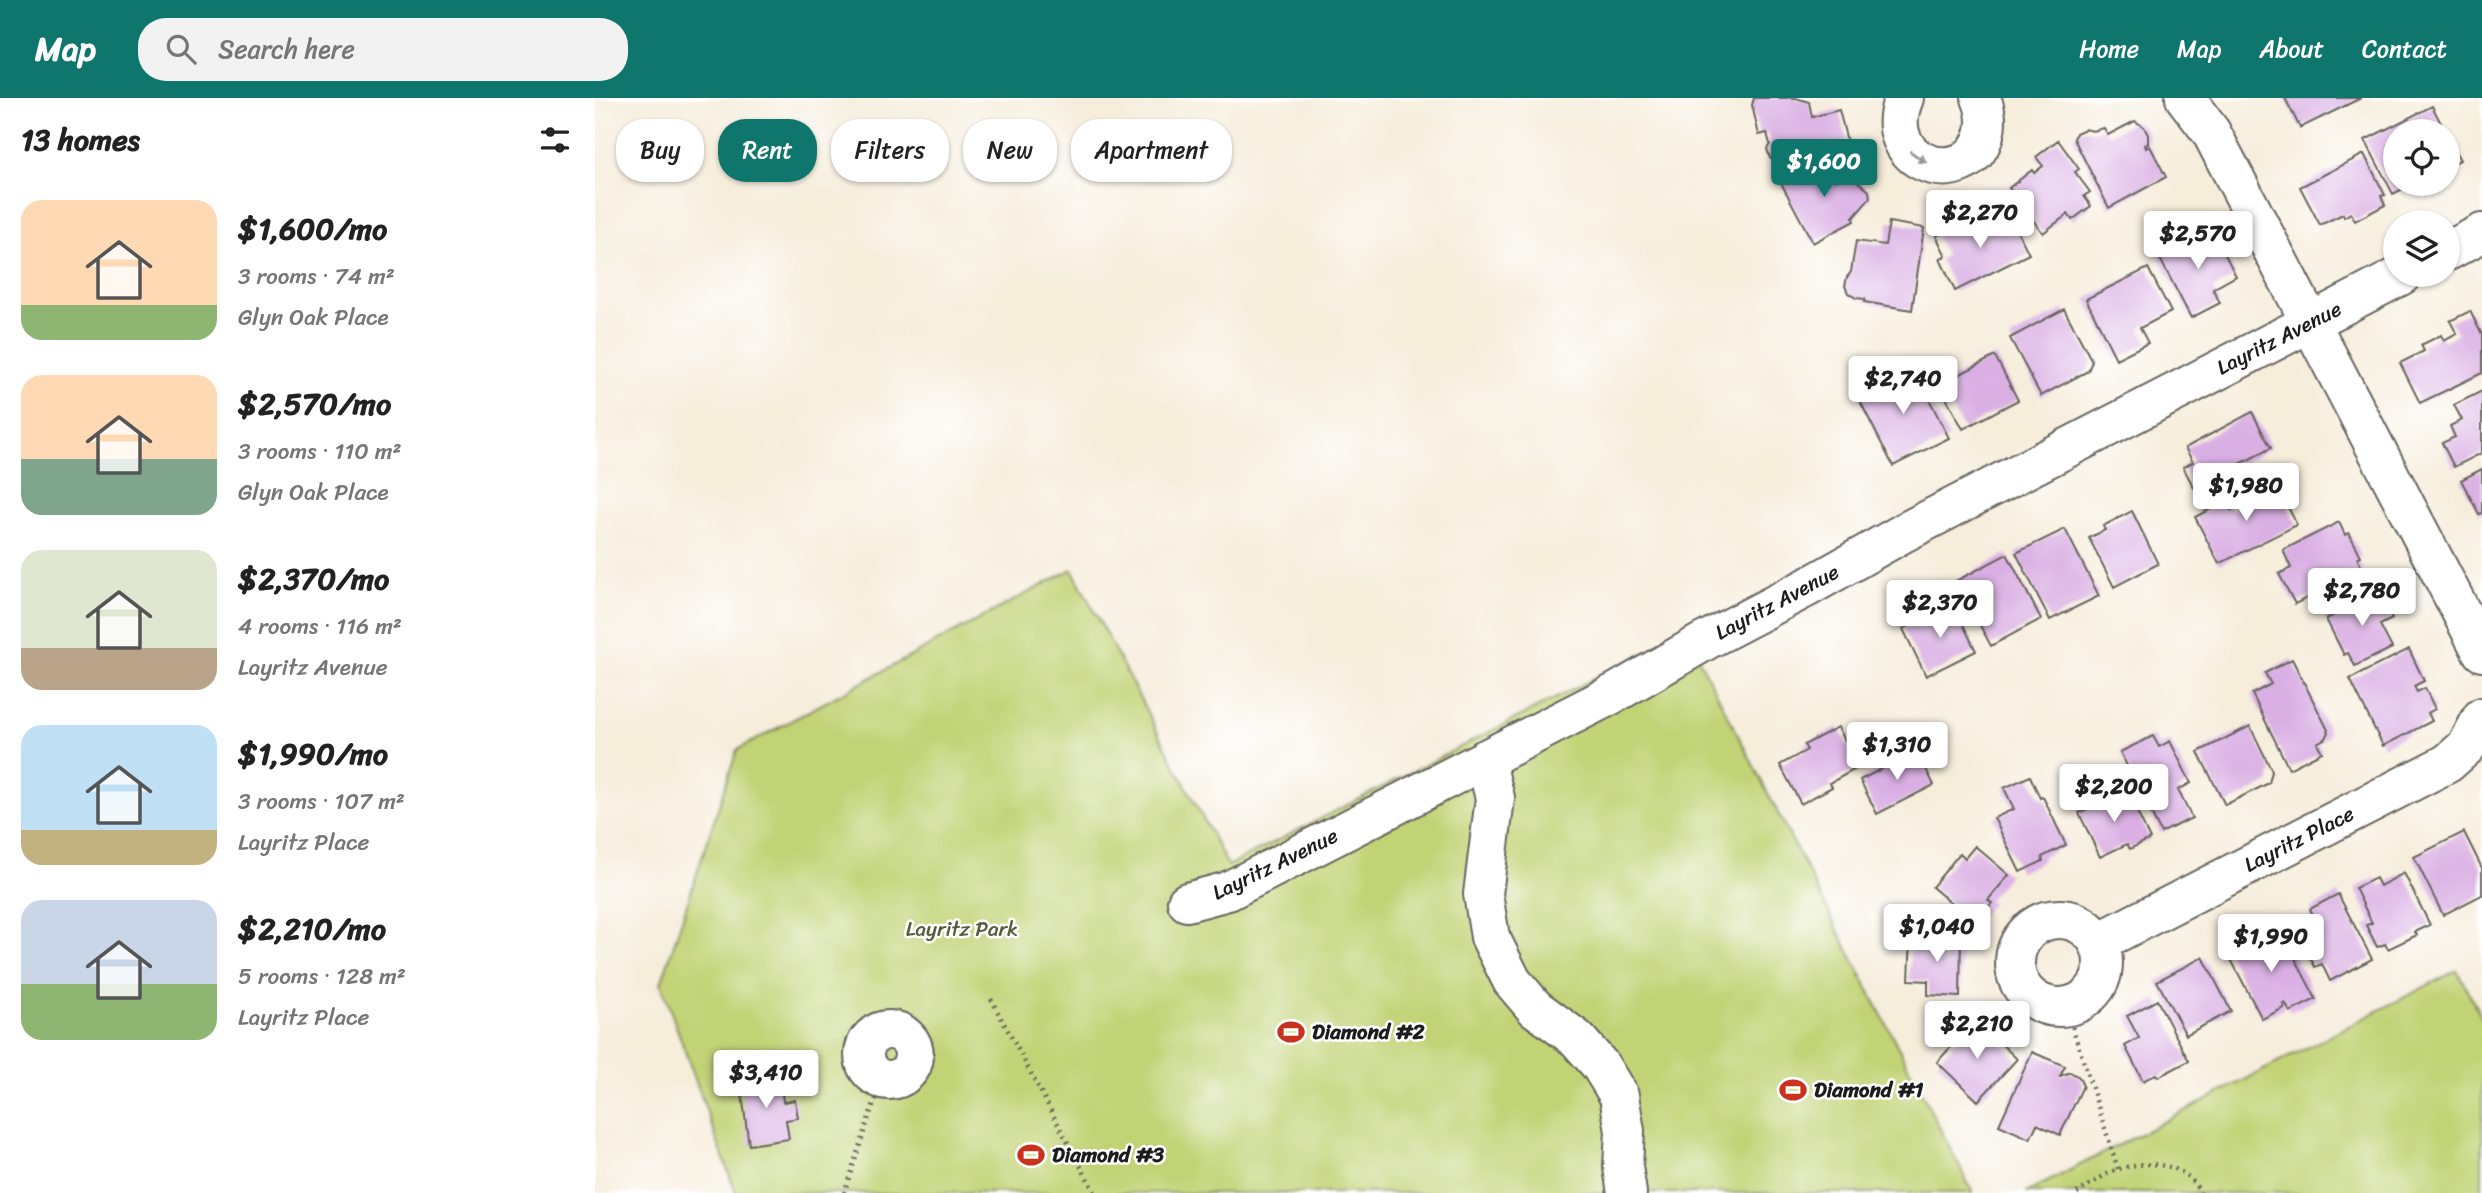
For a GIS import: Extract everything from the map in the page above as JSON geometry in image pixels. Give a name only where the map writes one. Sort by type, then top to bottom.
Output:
[{"type":"street","points":[[1904,98],[1897,121],[1903,144],[1919,161],[1942,167],[1965,161],[1982,145],[1988,122],[1983,99]]},
{"type":"street","points":[[2185,98],[2211,132],[2482,652]]},
{"type":"street","points":[[2460,245],[2482,233]]},
{"type":"street","name":"Layritz Avenue","points":[[1187,902],[1228,891],[1617,692],[1705,640],[1806,588],[1905,532],[2383,285]]},
{"type":"street","name":"Layritz Place","points":[[2099,942],[2448,763],[2467,746],[2482,717]]},
{"type":"street","points":[[1485,759],[1495,799],[1483,894],[1490,937],[1512,981],[1535,1008],[1577,1039],[1600,1065],[1619,1096],[1625,1131],[1623,1167],[1627,1193]]},
{"type":"street","points":[[2059,918],[2082,924],[2099,942],[2104,962],[2099,983],[2086,999],[2066,1007],[2042,1004],[2023,989],[2014,966],[2019,942],[2035,924],[2059,918]]},
{"type":"street","points":[[884,1080],[874,1077],[864,1060],[868,1041],[875,1034],[894,1030],[919,1037]]},
{"type":"path","points":[[991,999],[1095,1193]]},
{"type":"path","points":[[2066,1007],[2117,1169]]},
{"type":"path","points":[[844,1193],[871,1108],[884,1080]]},
{"type":"path","points":[[2077,1193],[2117,1169],[2164,1164],[2184,1172],[2200,1193]]},
{"type":"green space","name":"Layritz Park","points":[[1072,569],[1228,866],[1685,632],[1973,1193],[736,1193],[661,984],[737,750]]},
{"type":"green space","points":[[2457,970],[2482,1019],[2482,1193],[2026,1193]]},
{"type":"building","points":[[1754,98],[1796,98],[1809,102],[1812,117],[1839,110],[1848,145],[1778,163],[1770,158],[1767,133],[1759,135],[1752,105]]},
{"type":"building","points":[[2285,98],[2361,98],[2300,128]]},
{"type":"building","points":[[2432,106],[2439,119],[2406,119]]},
{"type":"building","points":[[2135,121],[2144,127],[2148,135],[2146,148],[2150,146],[2166,177],[2109,208],[2074,139],[2076,133],[2085,129],[2093,131],[2104,128],[2108,135]]},
{"type":"building","points":[[2383,131],[2383,175],[2365,140]]},
{"type":"building","points":[[2058,140],[2079,169],[2075,172],[2090,192],[2084,196],[2091,206],[2072,220],[2068,214],[2043,233],[2009,188],[2032,170],[2034,173],[2043,166],[2036,157]]},
{"type":"building","points":[[2364,154],[2383,191],[2381,196],[2385,205],[2355,221],[2351,213],[2320,225],[2300,187]]},
{"type":"building","points":[[1823,158],[1835,181],[1842,174],[1849,174],[1869,191],[1870,198],[1853,218],[1854,221],[1813,243],[1780,181]]},
{"type":"building","points":[[2008,212],[2029,254],[1955,291],[1940,259],[1946,256],[1936,236],[1963,222],[1967,231]]},
{"type":"building","points":[[1889,222],[1924,228],[1912,310],[1864,302],[1865,299],[1848,293],[1845,286],[1851,272],[1856,241],[1885,245]]},
{"type":"building","points":[[2211,227],[2236,276],[2213,289],[2220,303],[2191,318],[2158,255]]},
{"type":"building","points":[[2148,268],[2171,312],[2140,328],[2148,343],[2116,359],[2086,299]]},
{"type":"building","points":[[2064,309],[2092,361],[2088,371],[2041,396],[2010,338]]},
{"type":"building","points":[[2470,311],[2482,335],[2482,373],[2420,403],[2400,363],[2424,351],[2421,345],[2441,335],[2444,341],[2457,334],[2450,321]]},
{"type":"building","points":[[1995,356],[2018,400],[1963,429],[1939,385]]},
{"type":"building","points":[[1912,366],[1949,438],[1893,466],[1861,403],[1864,390]]},
{"type":"building","points":[[2482,391],[2482,453],[2454,467],[2442,443],[2455,437],[2450,426],[2462,420],[2454,405]]},
{"type":"building","points":[[2252,412],[2271,448],[2194,488],[2183,467],[2193,462],[2185,448]]},
{"type":"building","points":[[2482,469],[2482,513],[2479,514],[2461,480]]},
{"type":"building","points":[[2276,483],[2297,525],[2219,564],[2195,517],[2226,501],[2231,510],[2254,499],[2251,495]]},
{"type":"building","points":[[2132,511],[2158,564],[2114,587],[2089,538],[2105,530],[2103,526]]},
{"type":"building","points":[[2339,522],[2345,535],[2349,533],[2361,556],[2357,558],[2363,570],[2295,604],[2279,574],[2291,568],[2283,550]]},
{"type":"building","points":[[2065,529],[2099,596],[2050,620],[2016,553]]},
{"type":"building","points":[[2007,554],[2041,619],[1991,646],[1956,581]]},
{"type":"building","points":[[2376,587],[2392,619],[2380,625],[2392,648],[2355,666],[2348,653],[2344,655],[2326,619],[2357,603],[2355,598]]},
{"type":"building","points":[[1953,604],[1976,651],[1926,676],[1903,629]]},
{"type":"building","points":[[2409,649],[2424,681],[2414,686],[2417,692],[2425,688],[2435,709],[2428,713],[2432,721],[2383,746],[2350,679]]},
{"type":"building","points":[[2292,659],[2329,732],[2326,738],[2317,743],[2322,752],[2289,769],[2252,694],[2271,684],[2265,673]]},
{"type":"building","points":[[2250,726],[2272,771],[2269,783],[2225,805],[2198,752]]},
{"type":"building","points":[[1838,727],[1859,767],[1830,783],[1832,787],[1801,804],[1780,765],[1807,750],[1804,745]]},
{"type":"building","points":[[2153,736],[2159,747],[2170,741],[2191,783],[2178,790],[2192,818],[2161,833],[2120,752]]},
{"type":"building","points":[[1917,751],[1934,785],[1877,814],[1860,780]]},
{"type":"building","points":[[2030,776],[2066,845],[2042,857],[2043,861],[2020,872],[1994,818],[2014,809],[2004,788]]},
{"type":"building","points":[[2126,789],[2150,839],[2130,849],[2127,844],[2100,857],[2079,813]]},
{"type":"building","points":[[2464,832],[2482,868],[2482,895],[2443,915],[2414,857]]},
{"type":"building","points":[[1975,846],[2009,875],[1988,900],[1992,903],[1975,923],[1932,887],[1960,853],[1965,858]]},
{"type":"building","points":[[2404,873],[2430,925],[2415,932],[2417,935],[2388,949],[2385,944],[2377,947],[2366,925],[2372,923],[2355,888],[2376,878],[2380,886]]},
{"type":"building","points":[[2338,894],[2372,959],[2330,981],[2322,964],[2315,967],[2294,926],[2313,915],[2310,909]]},
{"type":"building","points":[[2281,931],[2316,999],[2290,1012],[2285,1003],[2284,1008],[2262,1019],[2225,948],[2252,934],[2256,944]]},
{"type":"building","points":[[1911,935],[1961,937],[1960,997],[1928,995],[1928,981],[1909,980]]},
{"type":"building","points":[[2203,957],[2231,1011],[2186,1035],[2157,981]]},
{"type":"building","points":[[2157,1000],[2189,1061],[2158,1077],[2156,1074],[2143,1081],[2125,1046],[2139,1038],[2127,1016]]},
{"type":"building","points":[[1973,1023],[1985,1034],[1988,1031],[2017,1059],[1978,1101],[1937,1062]]},
{"type":"building","points":[[2032,1052],[2065,1066],[2060,1076],[2070,1072],[2079,1077],[2083,1086],[2060,1135],[2037,1124],[2030,1139],[1999,1125]]},
{"type":"building","points":[[780,1075],[783,1102],[795,1100],[798,1118],[786,1120],[789,1139],[749,1145],[740,1080]]},
{"type":"place","name":"Diamond #2","points":[[1291,1032]]},
{"type":"place","name":"Diamond #1","points":[[1793,1090]]},
{"type":"place","name":"Diamond #3","points":[[1031,1155]]}]
